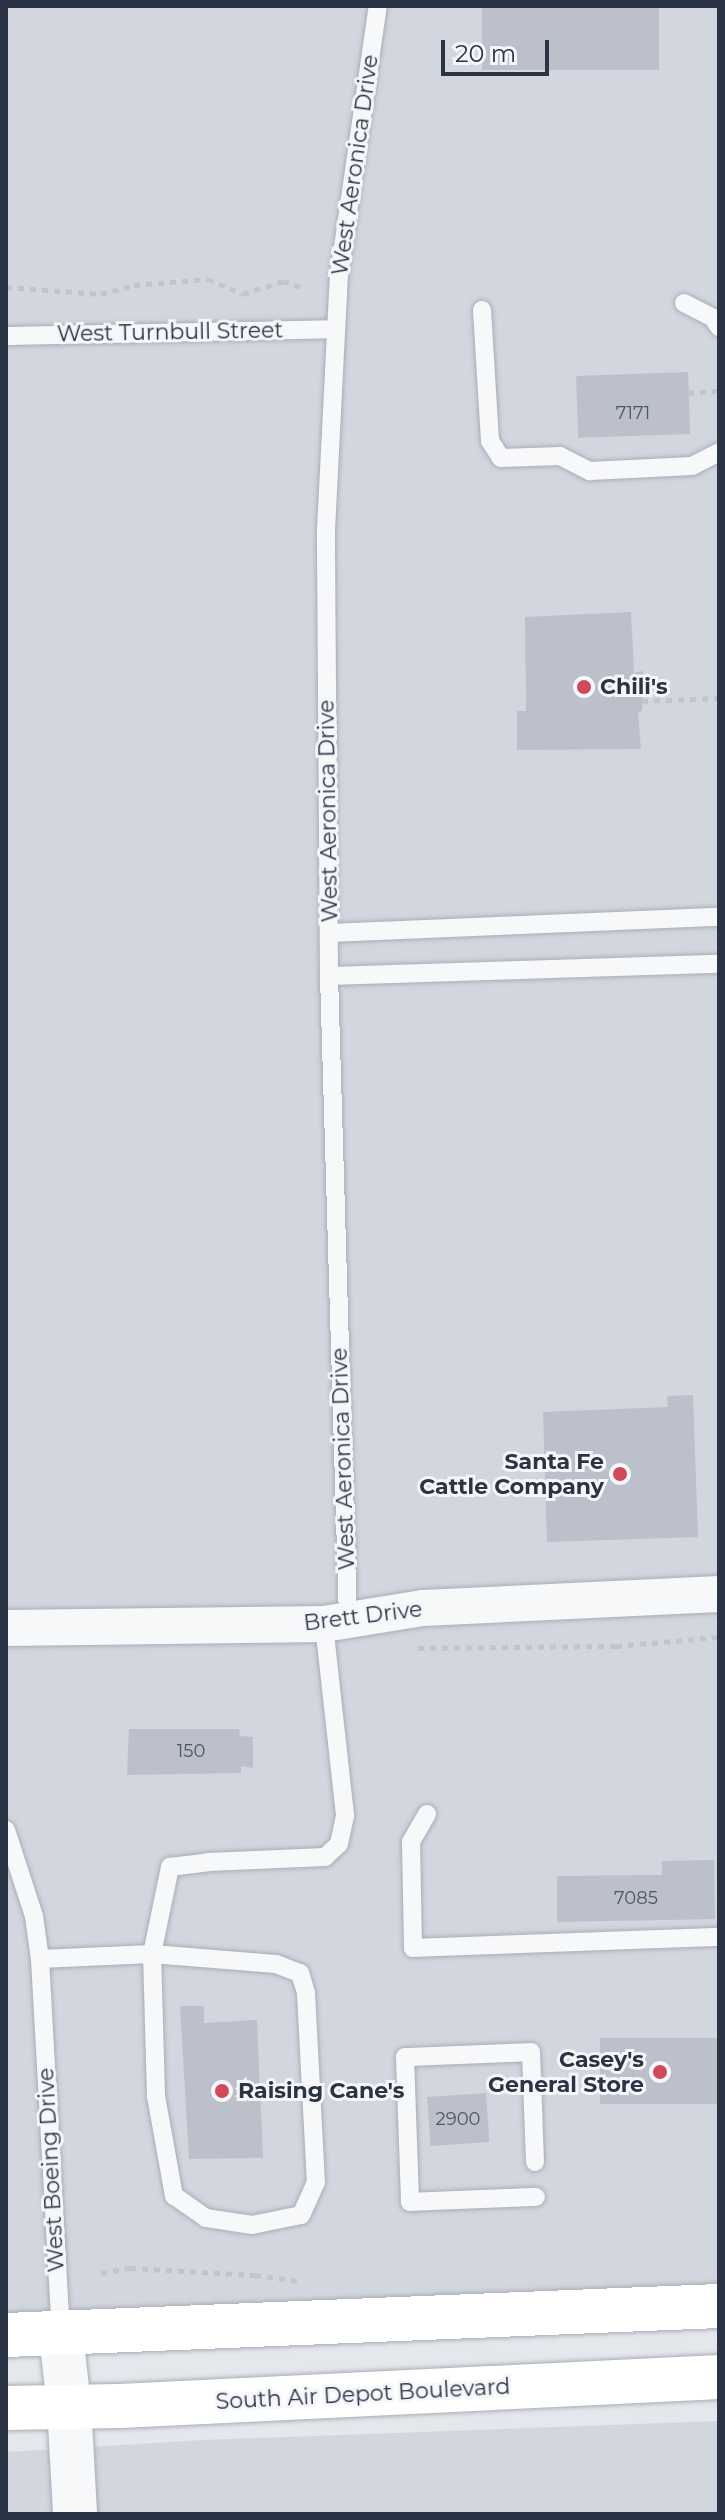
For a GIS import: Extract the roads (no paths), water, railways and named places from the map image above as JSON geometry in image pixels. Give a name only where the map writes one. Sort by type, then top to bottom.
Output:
[{"type":"main road","points":[[6,2364],[62,2348],[719,2306]]},
{"type":"main road","points":[[6,2335],[62,2348]]},
{"type":"main road","name":"South Air Depot Boulevard","points":[[6,2408],[120,2406],[719,2377]]},
{"type":"street","name":"Brett Drive","points":[[6,1628],[336,1621],[423,1608],[719,1594]]},
{"type":"street","name":"West Boeing Drive","points":[[62,2348],[69,2405],[75,2514]]},
{"type":"lane","name":"West Aeronica Drive","points":[[152,1954],[170,1867],[208,1862],[325,1857],[339,1844],[345,1815],[336,1621],[325,628],[339,275],[378,6]]},
{"type":"lane","points":[[684,303],[713,318],[719,327]]},
{"type":"lane","points":[[482,310],[490,441],[501,458],[560,456],[590,471],[692,466],[719,452]]},
{"type":"lane","name":"West Turnbull Street","points":[[6,336],[335,329]]},
{"type":"lane","points":[[330,933],[719,917]]},
{"type":"lane","points":[[329,976],[719,964]]},
{"type":"lane","points":[[427,1814],[411,1842],[413,1948],[719,1937]]},
{"type":"lane","name":"West Boeing Drive","points":[[6,1830],[34,1916],[40,1959],[62,2348]]},
{"type":"lane","points":[[40,1959],[152,1954],[276,1964],[300,1973],[306,1993],[316,2182],[301,2215],[252,2225],[206,2218],[174,2196],[156,2096],[152,1954]]},
{"type":"lane","points":[[535,2162],[531,2052],[405,2057],[410,2202],[536,2197]]},
{"type":"place","name":"Chili's","points":[[584,687]]},
{"type":"place","name":"Santa Fe Cattle Company","points":[[620,1474]]},
{"type":"place","name":"Casey's General Store","points":[[660,2072]]},
{"type":"place","name":"Raising Cane's","points":[[222,2091]]}]
